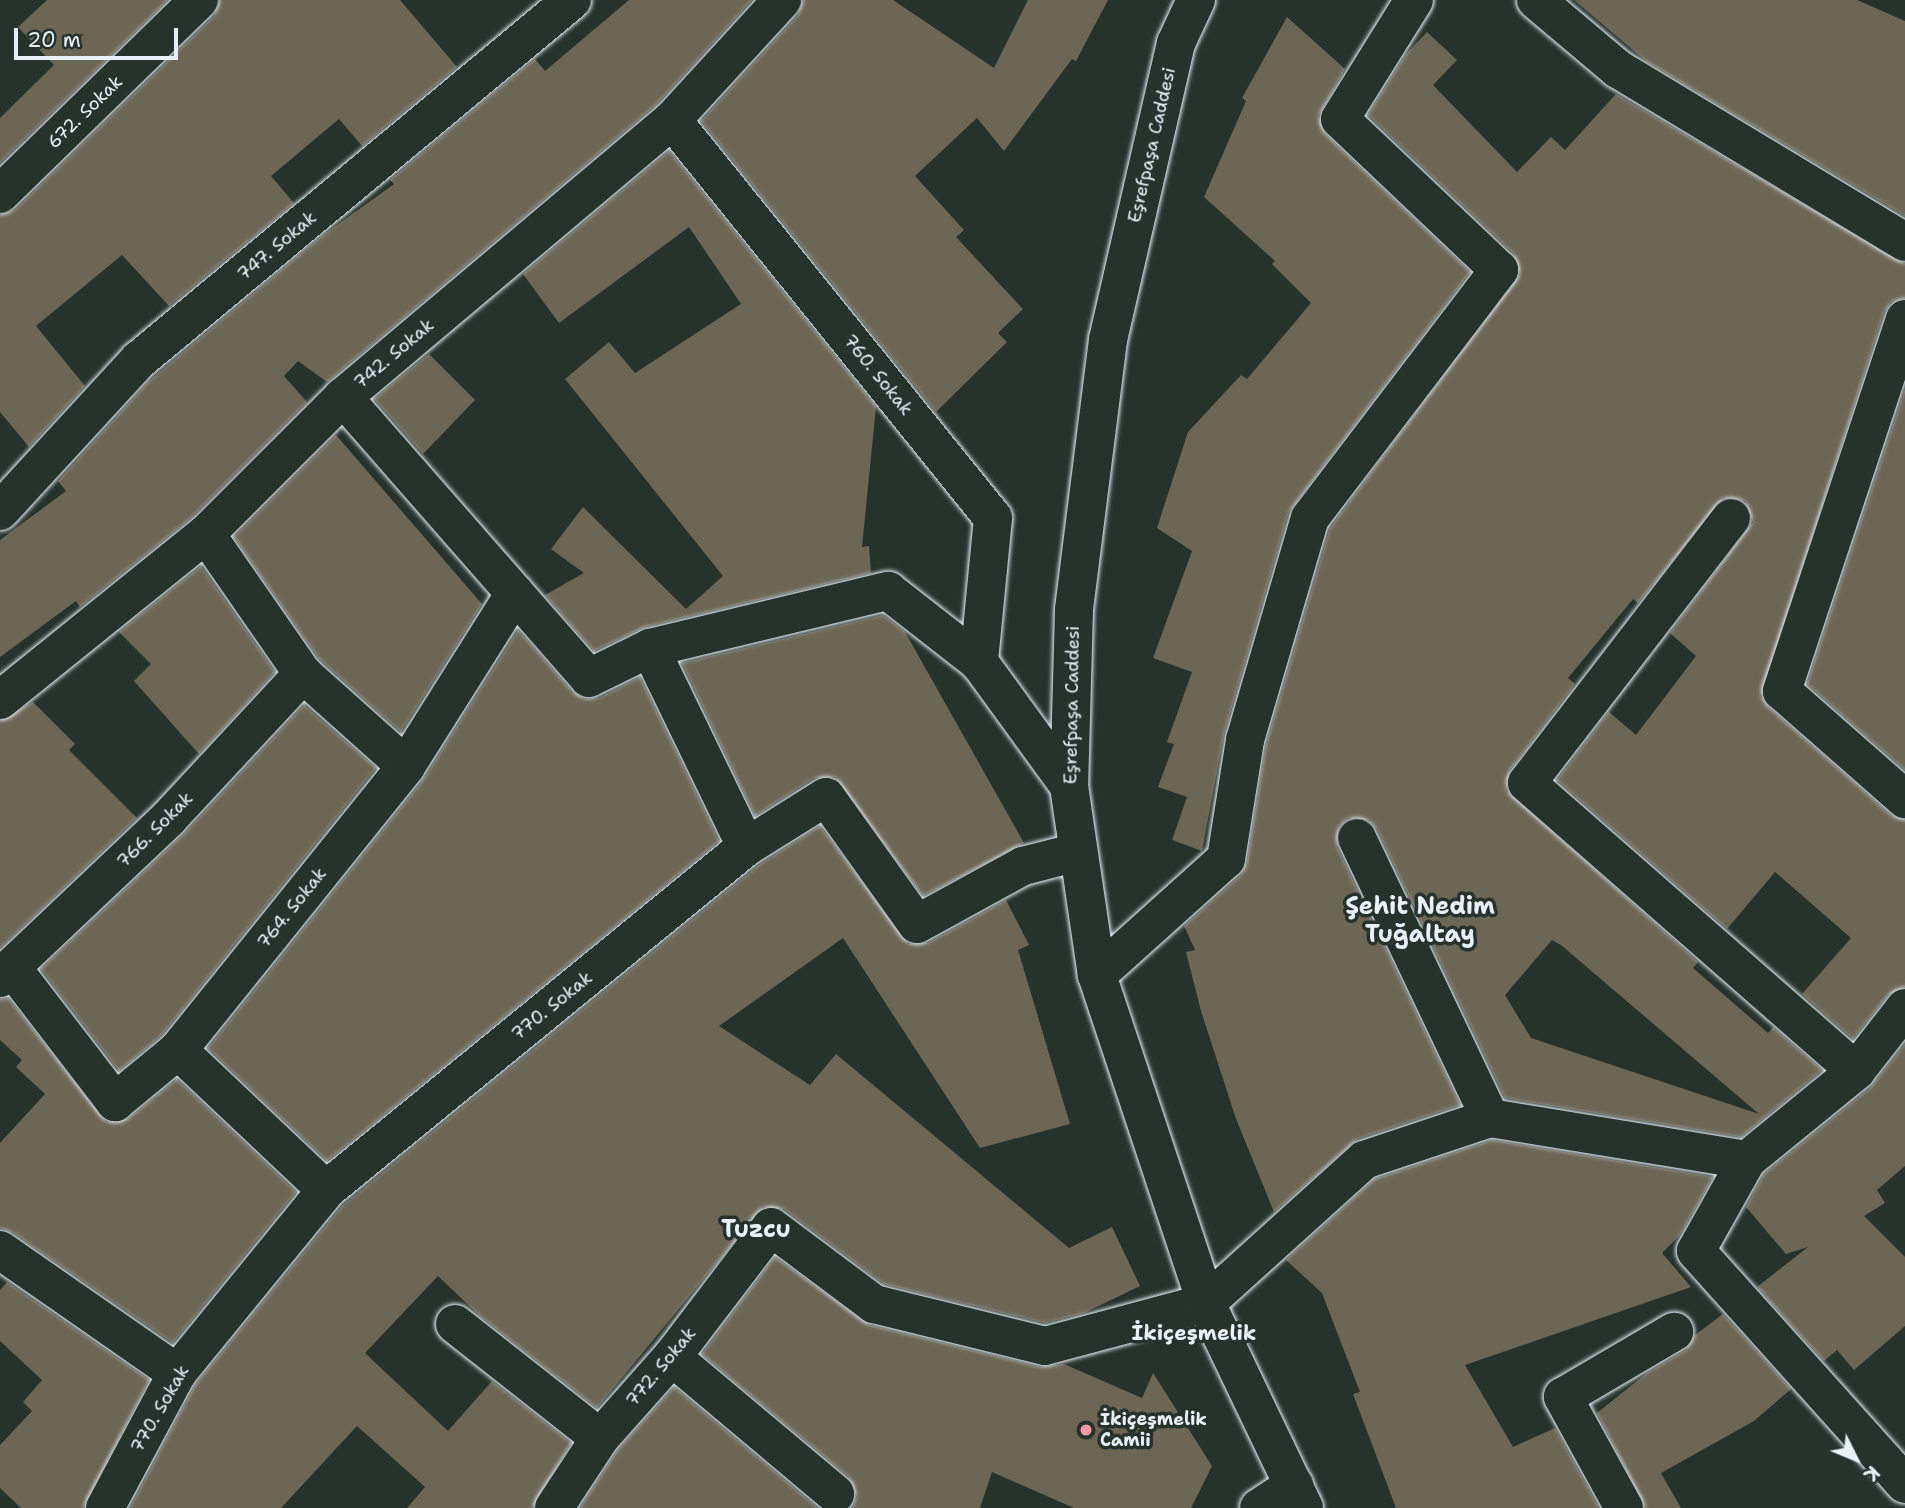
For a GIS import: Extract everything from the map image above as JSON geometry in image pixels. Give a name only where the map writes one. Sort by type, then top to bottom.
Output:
[{"type":"street","name":"672. Sokak","points":[[0,194],[199,0]]},
{"type":"street","name":"747. Sokak","points":[[0,510],[139,360],[572,0]]},
{"type":"street","name":"742. Sokak","points":[[0,701],[206,534],[343,397],[672,120],[782,0]]},
{"type":"street","name":"Eşrefpaşa Caddesi","points":[[1196,0],[1175,43],[1108,340],[1074,610],[1069,786],[1097,975],[1206,1303],[1299,1497]]},
{"type":"street","points":[[1097,975],[1226,859],[1245,740],[1310,518],[1499,270],[1340,119],[1414,0]]},
{"type":"street","points":[[1536,0],[1618,69],[1905,242]]},
{"type":"street","name":"760. Sokak","points":[[672,120],[993,518],[979,662]]},
{"type":"street","points":[[1905,318],[1782,691],[1905,799]]},
{"type":"street","points":[[343,397],[589,678],[650,648],[888,591],[979,662],[1069,786]]},
{"type":"street","points":[[1731,518],[1527,783],[1856,1070]]},
{"type":"street","points":[[206,534],[303,674],[406,766]]},
{"type":"street","name":"764. Sokak","points":[[7,973],[115,1102],[178,1050],[406,766],[515,593]]},
{"type":"street","points":[[650,648],[746,847]]},
{"type":"street","name":"766. Sokak","points":[[7,973],[169,818],[303,674]]},
{"type":"street","name":"770. Sokak","points":[[105,1508],[177,1373],[326,1190],[746,847],[826,797],[917,925],[1023,866],[1078,852]]},
{"type":"street","points":[[1357,838],[1490,1118]]},
{"type":"street","points":[[1905,1008],[1856,1070],[1747,1160],[1696,1251],[1905,1484]]},
{"type":"street","points":[[178,1050],[326,1190]]},
{"type":"street","points":[[1206,1303],[1364,1160],[1490,1118],[1747,1160]]},
{"type":"street","name":"772. Sokak","points":[[554,1508],[600,1438],[673,1357],[771,1227],[874,1304],[1045,1346],[1206,1303]]},
{"type":"street","points":[[0,1250],[177,1373]]},
{"type":"street","points":[[455,1324],[600,1438]]},
{"type":"street","points":[[1624,1508],[1563,1397],[1674,1332]]},
{"type":"street","points":[[673,1357],[835,1494]]},
{"type":"street","points":[[1259,1508],[1299,1497]]},
{"type":"building","points":[[47,0],[168,0],[0,163],[0,118],[54,65],[18,27]]},
{"type":"building","points":[[220,0],[400,0],[457,67],[362,146],[339,119],[271,176],[294,203],[169,306],[122,255],[36,326],[85,386],[29,447],[0,412],[0,215],[15,210],[214,16]]},
{"type":"building","points":[[629,0],[752,0],[657,104],[327,382],[298,361],[284,376],[307,402],[191,518],[80,607],[76,601],[0,657],[0,540],[66,491],[58,481],[149,381],[322,236],[394,184],[390,180],[535,59],[545,71]]},
{"type":"building","points":[[803,0],[893,0],[994,68],[1028,0],[1108,0],[1076,61],[1072,59],[1004,151],[977,118],[915,176],[964,230],[956,237],[1023,309],[998,333],[1007,342],[936,412],[701,121],[798,15]]},
{"type":"building","points":[[1574,0],[1857,0],[1905,21],[1905,216],[1646,61]]},
{"type":"building","points":[[1287,17],[1345,69],[1318,116],[1325,134],[1470,272],[1289,511],[1224,734],[1202,851],[1172,840],[1187,797],[1158,787],[1174,744],[1167,742],[1192,672],[1153,658],[1192,551],[1157,528],[1188,432],[1241,375],[1247,379],[1311,303],[1272,264],[1275,261],[1204,197],[1246,101],[1242,98]]},
{"type":"building","points":[[1427,32],[1457,60],[1433,85],[1517,172],[1551,137],[1565,150],[1616,94],[1905,264],[1905,298],[1891,302],[1884,312],[1761,696],[1768,707],[1891,815],[1905,820],[1905,987],[1888,995],[1853,1039],[1802,994],[1851,938],[1775,872],[1727,929],[1557,780],[1609,712],[1636,735],[1696,656],[1670,633],[1753,522],[1745,501],[1723,498],[1638,603],[1633,599],[1568,678],[1575,684],[1510,770],[1506,790],[1698,962],[1693,968],[1768,1033],[1773,1027],[1822,1070],[1741,1137],[1505,1098],[1377,829],[1369,820],[1348,818],[1339,826],[1337,847],[1460,1105],[1357,1139],[1274,1212],[1236,1119],[1201,1011],[1186,952],[1195,950],[1184,926],[1241,875],[1247,863],[1266,745],[1330,528],[1520,274],[1514,254],[1368,115],[1406,54]],"holes":[[[1552,940],[1759,1114],[1531,1038],[1505,995]]]},
{"type":"building","points":[[669,151],[876,407],[862,547],[869,546],[871,573],[645,627],[594,651],[545,595],[584,573],[551,549],[583,507],[686,609],[723,576],[565,379],[609,342],[635,373],[741,304],[689,227],[559,323],[523,274]]},
{"type":"building","points":[[429,354],[475,400],[423,454],[374,399]]},
{"type":"building","points":[[1905,389],[1905,770],[1807,684]]},
{"type":"building","points":[[336,435],[482,604],[401,732],[319,659],[234,537]]},
{"type":"building","points":[[201,566],[275,672],[199,754],[134,681],[151,664],[119,632]]},
{"type":"building","points":[[883,615],[905,632],[1024,843],[923,896],[835,777],[814,778],[755,816],[682,663]]},
{"type":"building","points":[[518,630],[573,692],[584,699],[599,698],[640,677],[719,841],[327,1161],[208,1048],[423,780]]},
{"type":"building","points":[[33,702],[75,744],[69,750],[137,818],[0,948],[0,721]]},
{"type":"building","points":[[304,705],[376,768],[162,1035],[119,1071],[41,969],[184,834]]},
{"type":"building","points":[[820,826],[908,944],[928,943],[1006,900],[1029,945],[1018,950],[1070,1124],[980,1148],[843,938],[719,1026],[810,1085],[836,1054],[1069,1248],[1112,1227],[1140,1286],[1084,1313],[1045,1323],[884,1284],[784,1209],[763,1207],[597,1408],[480,1316],[438,1276],[365,1353],[448,1431],[492,1381],[571,1443],[532,1508],[407,1508],[425,1487],[357,1426],[281,1508],[130,1508],[195,1385],[342,1206],[759,865]]},
{"type":"building","points":[[8,998],[106,1122],[128,1119],[177,1079],[296,1192],[173,1343],[12,1232],[0,1228],[0,1143],[45,1094],[16,1067],[22,1060],[0,1040],[0,999]]},
{"type":"building","points":[[1905,1044],[1905,1166],[1877,1190],[1885,1203],[1864,1216],[1905,1257],[1905,1326],[1854,1370],[1837,1350],[1824,1361],[1757,1287],[1808,1247],[1786,1254],[1746,1207],[1764,1174],[1870,1088]]},
{"type":"building","points":[[1492,1140],[1713,1177],[1680,1235],[1662,1253],[1691,1287],[1465,1365],[1513,1447],[1555,1428],[1599,1508],[1396,1508],[1353,1394],[1360,1392],[1322,1293],[1286,1260],[1375,1179]]},
{"type":"building","points":[[775,1257],[869,1325],[1040,1367],[1064,1364],[1142,1398],[1153,1373],[1212,1466],[1191,1508],[1074,1508],[992,1472],[980,1508],[852,1508],[857,1497],[849,1477],[702,1354]]},
{"type":"building","points":[[7,1282],[149,1380],[83,1508],[21,1508],[0,1488],[0,1445],[32,1411],[23,1402],[42,1380],[0,1341],[0,1290]]},
{"type":"building","points":[[1723,1314],[1791,1389],[1754,1421],[1661,1473],[1681,1508],[1646,1508],[1597,1413],[1647,1373],[1686,1350],[1695,1335]]},
{"type":"building","points":[[674,1387],[818,1508],[580,1508],[617,1451]]},
{"type":"place","name":"İkiçeşmelik Camii","points":[[1086,1430]]},
{"type":"district","name":"Şehit Nedim Tuğaltay","points":[[1420,921]]},
{"type":"district","name":"Tuzcu","points":[[756,1230]]},
{"type":"district","name":"İkiçeşmelik","points":[[1194,1333]]}]
